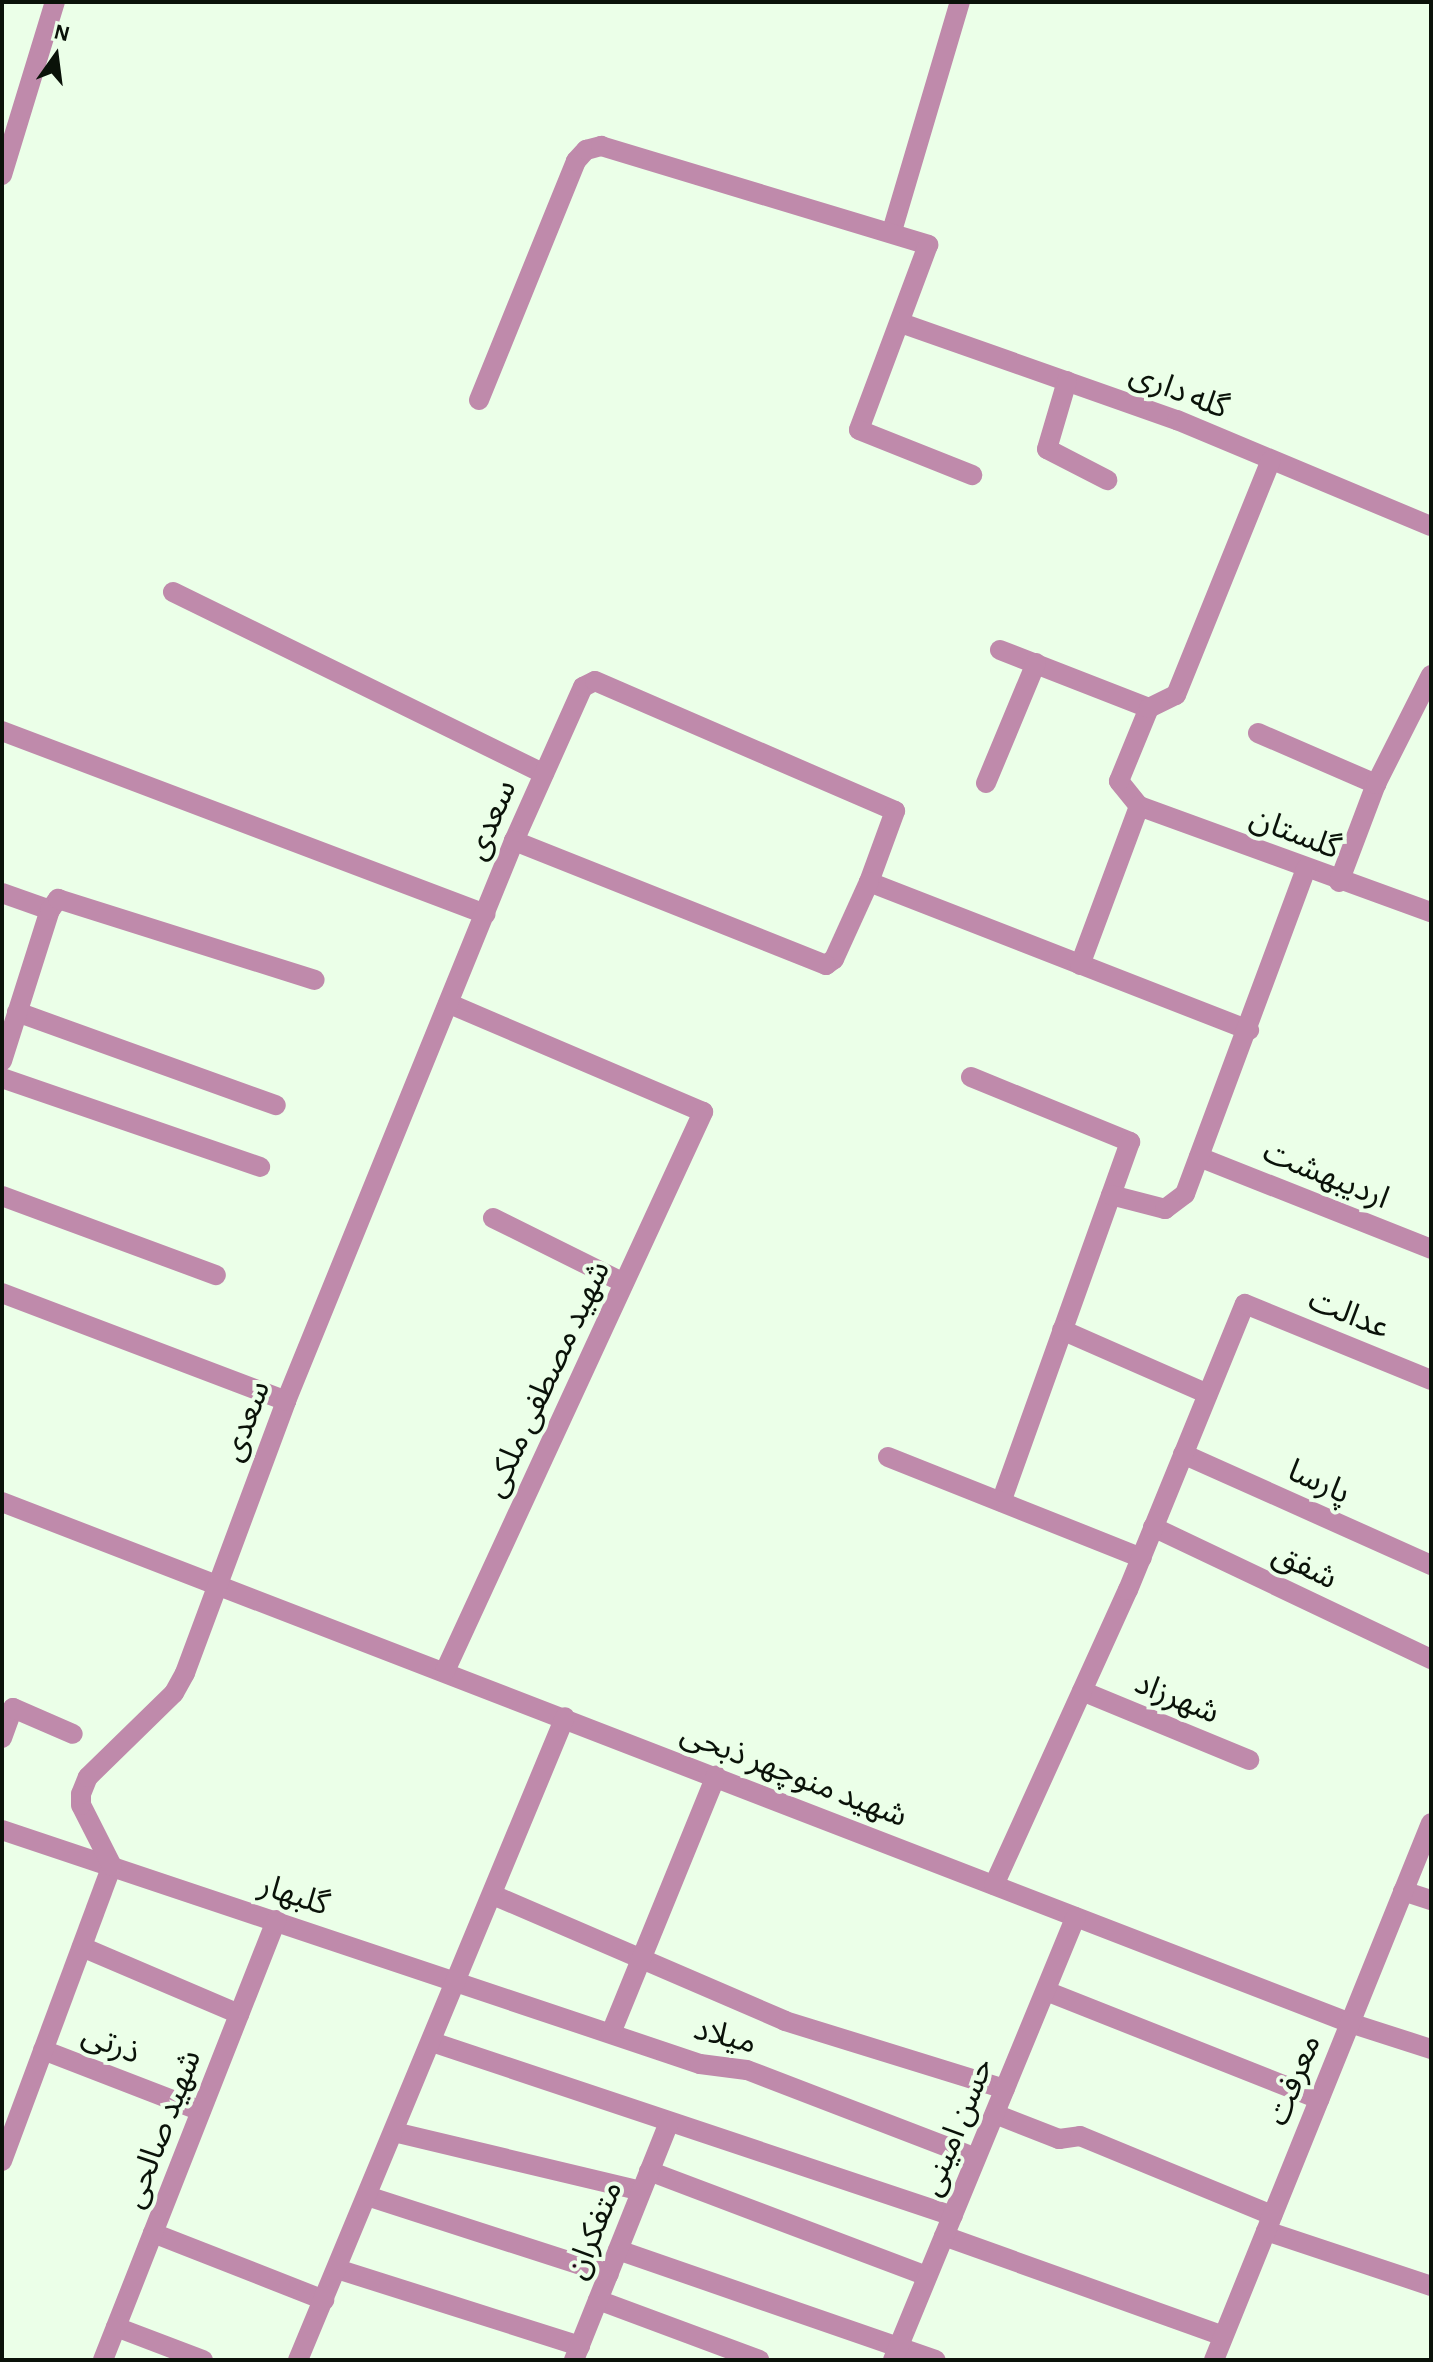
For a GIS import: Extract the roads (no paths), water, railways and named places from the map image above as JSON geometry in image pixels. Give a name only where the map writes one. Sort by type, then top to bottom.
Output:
[{"type":"street","points":[[2,175],[55,2]]},
{"type":"street","points":[[892,231],[960,2]]},
{"type":"street","points":[[479,400],[576,161],[586,150],[601,146],[892,231],[928,245],[859,430],[972,475]]},
{"type":"street","name":"گله داری","points":[[901,323],[1067,381],[1431,526]]},
{"type":"street","points":[[1067,381],[1047,449],[1107,480]]},
{"type":"street","points":[[1080,965],[1139,806],[1119,781],[1149,708],[1176,695],[1271,460]]},
{"type":"street","points":[[173,592],[544,774]]},
{"type":"street","points":[[1000,650],[1149,708]]},
{"type":"street","points":[[986,783],[1036,663]]},
{"type":"street","points":[[1339,882],[1376,784],[1431,675]]},
{"type":"street","name":"سعدی","points":[[112,1866],[81,1805],[81,1794],[88,1777],[174,1693],[286,1401],[514,841],[588,681],[888,806],[895,819],[869,882]]},
{"type":"street","points":[[2,731],[485,914]]},
{"type":"street","points":[[1258,733],[1376,784]]},
{"type":"street","name":"گلستان","points":[[1139,806],[1339,882],[1431,912]]},
{"type":"street","points":[[514,841],[826,965],[834,959],[869,882],[1249,1030]]},
{"type":"street","points":[[1111,1195],[1165,1209],[1185,1194],[1249,1030],[1306,869]]},
{"type":"street","points":[[2,893],[315,980]]},
{"type":"street","points":[[2,1061],[54,905]]},
{"type":"street","name":"شهید مصطفی ملکی","points":[[445,1671],[703,1112],[448,1003]]},
{"type":"street","points":[[17,1012],[276,1105]]},
{"type":"street","points":[[971,1077],[1130,1142],[1001,1502]]},
{"type":"street","points":[[2,1078],[260,1167]]},
{"type":"street","name":"اردیبهشت","points":[[1199,1157],[1431,1249]]},
{"type":"street","points":[[2,1196],[216,1275]]},
{"type":"street","points":[[493,1218],[624,1283]]},
{"type":"street","points":[[2,1293],[286,1401]]},
{"type":"street","name":"عدالت","points":[[1208,1394],[1245,1304],[1431,1380]]},
{"type":"street","points":[[994,1885],[1142,1558],[1208,1394],[1062,1330]]},
{"type":"street","name":"پارسا","points":[[1183,1454],[1431,1565]]},
{"type":"street","points":[[888,1457],[1142,1558]]},
{"type":"street","name":"شهید منوچهر ذبحی","points":[[2,1502],[217,1581],[1350,2023],[1431,2049]]},
{"type":"street","name":"شفق","points":[[1153,1527],[1431,1659]]},
{"type":"street","name":"شهرزاد","points":[[1082,1691],[1249,1760]]},
{"type":"street","points":[[2,1738],[13,1708],[73,1734]]},
{"type":"street","points":[[304,2359],[324,2300],[565,1717]]},
{"type":"street","points":[[611,2033],[639,1957],[716,1776]]},
{"type":"street","name":"معرفت","points":[[1214,2360],[1431,1823]]},
{"type":"street","name":"گلبهار","points":[[2,1830],[458,1980]]},
{"type":"street","points":[[2,2161],[9,2122],[43,2050],[112,1866]]},
{"type":"street","points":[[1403,1891],[1431,1900]]},
{"type":"street","points":[[493,1895],[785,2021],[1005,2089]]},
{"type":"street","name":"حسن امینی","points":[[896,2353],[1076,1917]]},
{"type":"street","name":"شهید صالحی","points":[[103,2360],[276,1920]]},
{"type":"street","points":[[82,1947],[239,2014]]},
{"type":"street","name":"میلاد","points":[[458,1980],[700,2064],[747,2070],[976,2158]]},
{"type":"street","points":[[1046,1991],[1319,2099]]},
{"type":"street","points":[[432,2042],[953,2216]]},
{"type":"street","name":"ذرتی","points":[[43,2050],[201,2111]]},
{"type":"street","points":[[995,2114],[1059,2139],[1080,2136],[1269,2223],[1431,2286]]},
{"type":"street","name":"متفکران","points":[[577,2353],[669,2122]]},
{"type":"street","points":[[394,2132],[641,2191]]},
{"type":"street","points":[[649,2171],[927,2276]]},
{"type":"street","points":[[367,2196],[609,2274]]},
{"type":"street","points":[[153,2233],[324,2300]]},
{"type":"street","points":[[944,2236],[1223,2336]]},
{"type":"street","points":[[618,2250],[896,2353],[935,2360]]},
{"type":"street","points":[[337,2269],[577,2353]]},
{"type":"street","points":[[598,2300],[759,2360]]},
{"type":"street","points":[[116,2327],[203,2360]]}]
